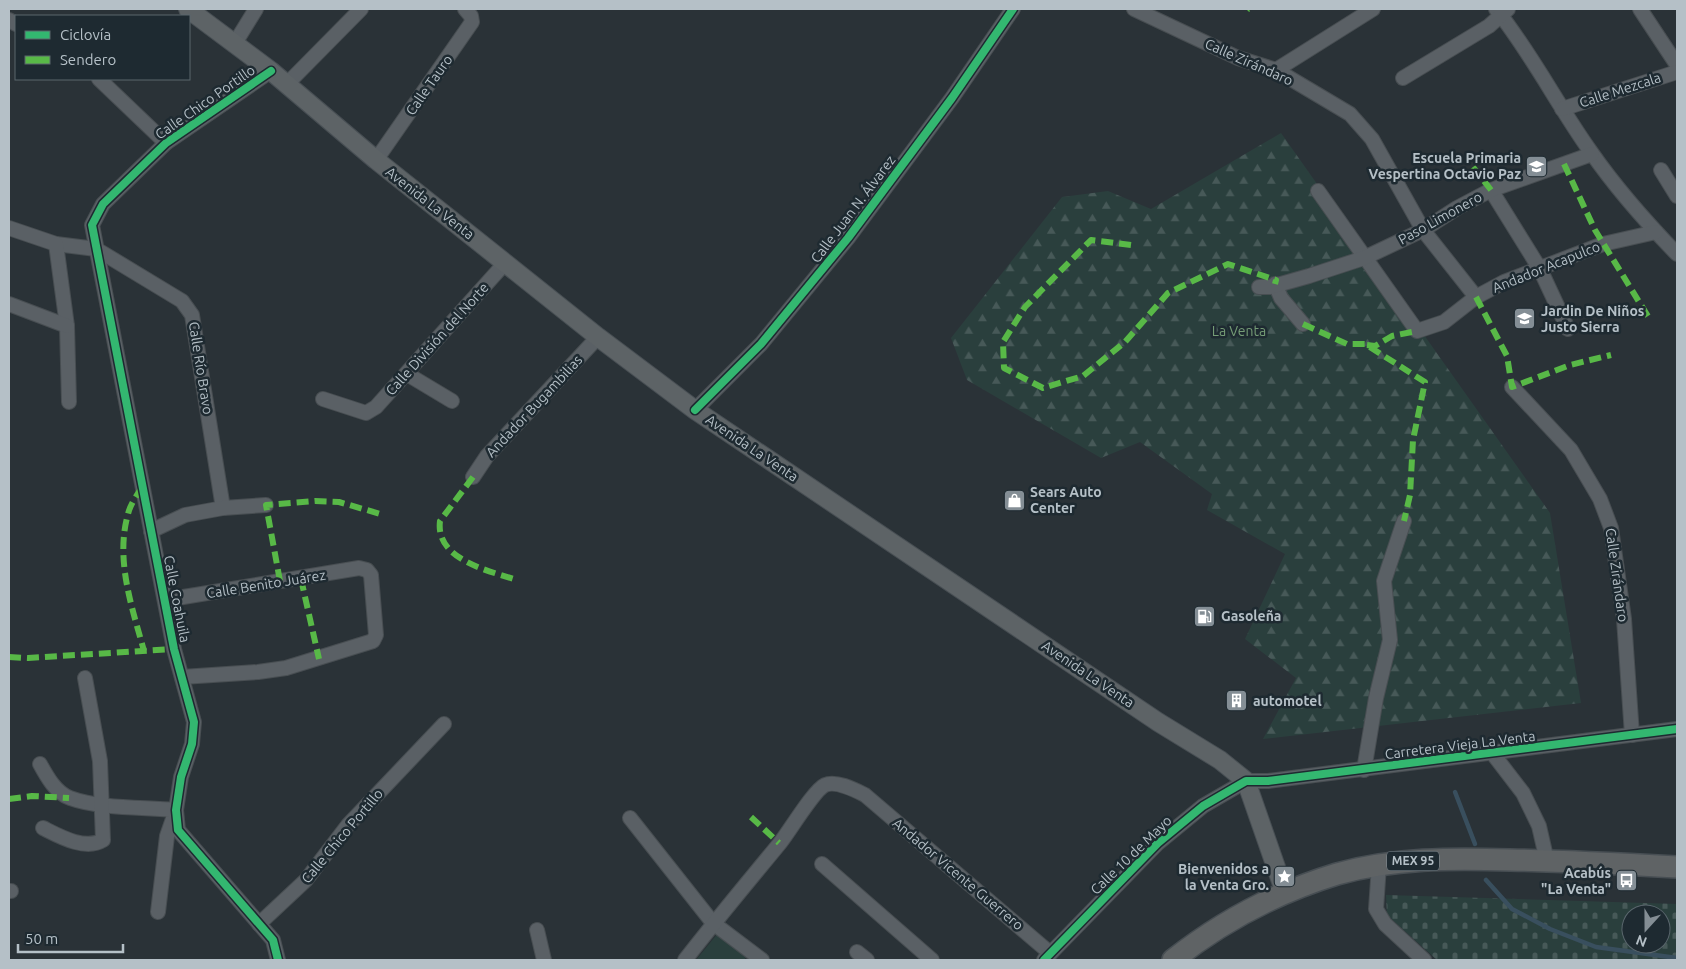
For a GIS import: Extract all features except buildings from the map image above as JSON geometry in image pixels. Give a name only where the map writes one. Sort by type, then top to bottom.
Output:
[{"type":"highway","name":"MEX 95","points":[[1173,960],[1194,943],[1236,917],[1285,893],[1337,874],[1379,865],[1445,859],[1547,861],[1677,867]]},
{"type":"main road","name":"Avenida La Venta","points":[[188,9],[271,71],[376,160],[598,337],[696,410],[1158,722],[1220,760],[1246,781]]},
{"type":"main road","points":[[1246,781],[1285,893]]},
{"type":"street","points":[[235,43],[256,9]]},
{"type":"street","points":[[286,85],[361,9]]},
{"type":"street","name":"Calle Tauro","points":[[376,160],[472,22],[471,16],[465,9]]},
{"type":"street","name":"Calle Juan N. Álvarez","points":[[696,410],[761,344],[848,238],[952,98],[1013,9]]},
{"type":"street","points":[[1276,70],[1373,9]]},
{"type":"street","points":[[1640,9],[1677,65]]},
{"type":"street","name":"Calle Zirándaro","points":[[1141,10],[1238,58],[1276,70],[1350,114],[1372,139],[1423,230],[1476,297]]},
{"type":"street","points":[[1403,78],[1469,39],[1502,11],[1592,154],[1656,232],[1677,254]]},
{"type":"street","name":"Calle Chico Portillo","points":[[96,249],[92,225],[103,204],[166,144],[271,71]]},
{"type":"street","name":"Calle Mezcala","points":[[1562,109],[1677,72]]},
{"type":"street","points":[[100,80],[166,144]]},
{"type":"street","name":"Paso Limonero","points":[[1259,287],[1309,276],[1364,258],[1423,230],[1457,208],[1491,190],[1592,154]]},
{"type":"street","points":[[1661,170],[1677,196]]},
{"type":"street","points":[[1491,190],[1540,269],[1568,329]]},
{"type":"street","points":[[1318,191],[1364,258]]},
{"type":"street","points":[[9,228],[56,244],[96,249]]},
{"type":"street","name":"Andador Acapulco","points":[[1364,258],[1417,331],[1444,322],[1476,297],[1504,282],[1603,244],[1656,232]]},
{"type":"street","points":[[56,244],[66,326],[69,402]]},
{"type":"street","name":"Calle Río Bravo","points":[[96,249],[182,301],[192,315],[223,508]]},
{"type":"street","name":"Calle Coahuila","points":[[96,249],[165,600],[194,722],[192,744],[181,777],[176,810],[178,830],[273,940],[278,960]]},
{"type":"street","name":"Calle División del Norte","points":[[323,399],[358,412],[366,413],[376,407],[506,262]]},
{"type":"street","points":[[1275,284],[1281,298],[1303,324]]},
{"type":"street","points":[[9,304],[66,326]]},
{"type":"street","name":"Andador Bugambilias","points":[[473,477],[487,456],[598,337]]},
{"type":"street","points":[[407,374],[452,401]]},
{"type":"street","name":"Calle Zirándaro","points":[[1512,387],[1571,450],[1600,499],[1612,528],[1624,619],[1632,735]]},
{"type":"street","points":[[151,531],[185,515],[223,508],[266,505]]},
{"type":"street","points":[[1364,770],[1376,698],[1390,640],[1384,581],[1404,521]]},
{"type":"street","name":"Calle Benito Juárez","points":[[165,600],[359,568],[367,570],[371,576],[376,635],[373,640],[286,668],[258,672],[182,677]]},
{"type":"street","points":[[43,828],[70,841],[98,843],[103,840],[100,761],[85,678]]},
{"type":"street","name":"Calle Chico Portillo","points":[[259,924],[306,880],[348,825],[444,724]]},
{"type":"street","name":"Carretera Vieja La Venta","points":[[1246,781],[1268,781],[1364,770],[1677,729]]},
{"type":"street","points":[[1493,754],[1523,793],[1539,826],[1547,861]]},
{"type":"street","points":[[40,764],[50,782],[69,798],[101,804],[176,810],[167,836],[158,912]]},
{"type":"street","name":"Calle 10 de Mayo","points":[[1047,956],[1158,843],[1203,806],[1246,781]]},
{"type":"street","name":"Andador Vicente Guerrero","points":[[713,923],[824,785],[846,786],[865,795],[1047,956]]},
{"type":"street","points":[[630,818],[713,923],[756,959]]},
{"type":"street","points":[[822,864],[932,960]]},
{"type":"street","points":[[1379,865],[1376,909],[1385,924],[1424,960]]},
{"type":"street","points":[[685,960],[713,923]]},
{"type":"street","points":[[537,930],[544,960]]},
{"type":"green space","name":"La Venta","points":[[1281,133],[1550,513],[1581,703],[1263,739],[1296,678],[1245,639],[1285,554],[1207,510],[1212,494],[1140,442],[1101,458],[967,380],[951,338],[1062,197],[1108,191],[1151,209]]},
{"type":"green space","points":[[1386,895],[1677,904],[1677,960],[1437,960],[1387,915]]},
{"type":"green space","points":[[719,932],[746,957],[744,960],[696,960]]},
{"type":"waterway","points":[[1455,792],[1475,844]]},
{"type":"waterway","points":[[1486,880],[1512,909],[1550,929],[1596,947],[1677,958]]},
{"type":"marked path","points":[[1564,164],[1595,230],[1649,318]]},
{"type":"marked path","points":[[1473,167],[1491,190]]},
{"type":"marked path","points":[[1131,245],[1091,240],[1025,307],[1003,342],[1004,368],[1043,388],[1083,376],[1125,342],[1168,293],[1228,264],[1276,280],[1275,284]]},
{"type":"marked path","points":[[1476,297],[1507,356],[1512,387],[1570,365],[1611,355]]},
{"type":"marked path","points":[[1303,324],[1347,344],[1365,344],[1425,382],[1413,440],[1410,495],[1404,521]]},
{"type":"marked path","points":[[1367,345],[1375,346],[1392,336],[1417,331]]},
{"type":"marked path","points":[[473,477],[440,521],[441,534],[446,545],[466,562],[517,580]]},
{"type":"marked path","points":[[142,487],[129,511],[124,531],[123,549],[130,600],[144,651]]},
{"type":"marked path","points":[[280,581],[266,505],[315,501],[339,502],[384,515]]},
{"type":"marked path","points":[[301,579],[319,659]]},
{"type":"marked path","points":[[9,657],[28,658],[174,649]]},
{"type":"marked path","points":[[9,799],[32,796],[69,798]]},
{"type":"marked path","points":[[751,817],[779,843]]},
{"type":"cycle path","points":[[695,410],[761,344],[848,238],[952,98],[1013,9]]},
{"type":"cycle path","points":[[271,71],[166,143],[103,204],[92,225],[174,649],[194,722],[192,744],[181,777],[176,810],[178,830],[273,940],[278,960]]},
{"type":"cycle path","points":[[1044,960],[1158,843],[1203,806],[1246,781],[1268,781],[1677,729]]},
{"type":"place","name":"Escuela Primaria Vespertina Octavio Paz","points":[[1537,166]]},
{"type":"place","name":"Jardin De Niños Justo Sierra","points":[[1525,319]]},
{"type":"place","name":"Sears Auto Center","points":[[1014,500]]},
{"type":"place","name":"Gasoleña","points":[[1205,616]]},
{"type":"place","name":"automotel","points":[[1237,701]]},
{"type":"place","name":"Bienvenidos a la Venta Gro.","points":[[1285,877]]},
{"type":"place","name":"Acabús \"La Venta\"","points":[[1627,881]]}]
